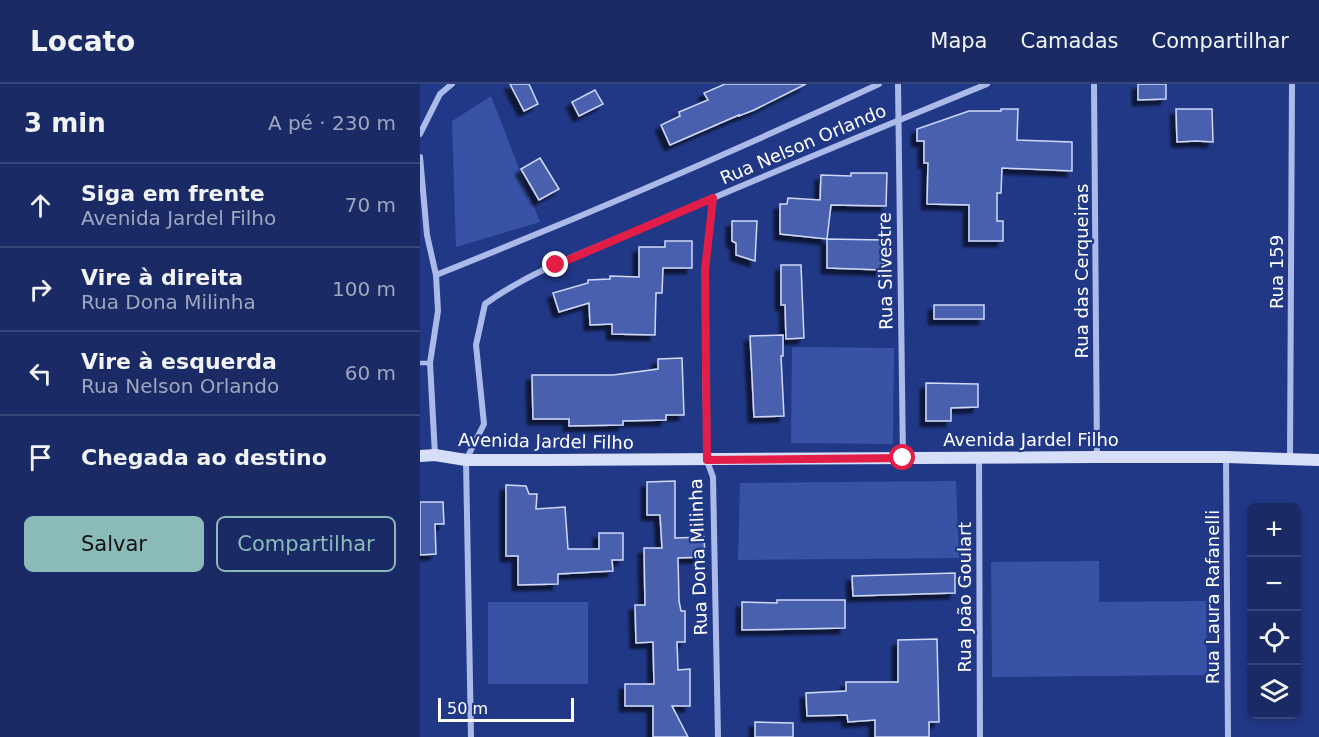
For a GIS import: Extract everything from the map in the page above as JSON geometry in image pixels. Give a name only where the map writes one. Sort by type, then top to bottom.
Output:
[{"type":"main road","name":"Avenida Jardel Filho","points":[[420,456],[435,455],[466,460],[1226,457],[1319,460]]},
{"type":"street","points":[[420,134],[440,94],[452,84]]},
{"type":"street","name":"Rua Nelson Orlando","points":[[436,275],[558,227],[758,141],[879,84]]},
{"type":"street","name":"Rua Silvestre","points":[[898,84],[903,458]]},
{"type":"street","name":"Rua Nelson Orlando","points":[[466,460],[484,424],[476,345],[485,304],[510,286],[713,198],[987,84]]},
{"type":"street","name":"Rua das Cerqueiras","points":[[1094,84],[1097,457]]},
{"type":"street","name":"Rua 159","points":[[1290,460],[1292,84]]},
{"type":"street","points":[[420,157],[427,235],[436,275],[438,311],[430,363],[435,455]]},
{"type":"street","name":"Rua Dona Milinha","points":[[713,198],[705,270],[707,460],[713,477],[718,737]]},
{"type":"street","name":"Rua Laura Rafanelli","points":[[1226,457],[1228,737]]},
{"type":"street","name":"Rua João Goulart","points":[[979,458],[980,737]]},
{"type":"street","points":[[466,460],[471,737]]},
{"type":"lane","points":[[420,363],[430,363]]},
{"type":"shaded area","points":[[491,96],[540,222],[456,247],[452,121]]},
{"type":"shaded area","points":[[792,347],[894,348],[893,444],[791,443]]},
{"type":"shaded area","points":[[956,481],[959,558],[738,560],[740,483]]},
{"type":"shaded area","points":[[1099,561],[1099,602],[1206,601],[1207,675],[992,677],[991,562]]},
{"type":"shaded area","points":[[488,602],[588,602],[588,684],[488,684]]},
{"type":"building","points":[[510,84],[529,84],[538,104],[524,111]]},
{"type":"building","points":[[725,84],[806,84],[754,110],[670,145],[661,125],[680,116],[679,112],[708,100],[704,93]]},
{"type":"building","points":[[1138,84],[1166,84],[1166,99],[1138,100]]},
{"type":"building","points":[[595,90],[603,104],[579,116],[572,102]]},
{"type":"building","points":[[1001,109],[1018,109],[1017,140],[1072,142],[1072,171],[1002,168],[1001,193],[997,193],[997,221],[1003,221],[1003,241],[969,241],[969,205],[927,204],[928,163],[924,163],[924,141],[917,141],[917,129],[969,111],[1001,111]]},
{"type":"building","points":[[1176,109],[1212,109],[1213,142],[1177,142]]},
{"type":"building","points":[[540,158],[559,189],[539,200],[521,169]]},
{"type":"building","points":[[851,173],[887,173],[886,206],[831,205],[827,239],[780,234],[780,204],[787,204],[788,198],[820,200],[821,175],[851,176]]},
{"type":"building","points":[[732,221],[757,221],[755,261],[736,255],[736,243],[732,241]]},
{"type":"building","points":[[827,239],[884,240],[883,270],[827,268]]},
{"type":"building","points":[[665,241],[692,241],[692,268],[663,268],[662,293],[656,293],[655,335],[612,334],[612,324],[590,325],[589,303],[559,312],[553,293],[588,283],[588,280],[610,279],[610,276],[639,277],[639,247],[665,247]]},
{"type":"building","points":[[781,265],[801,265],[804,338],[786,339],[785,305],[781,305]]},
{"type":"building","points":[[934,305],[984,305],[984,319],[934,319]]},
{"type":"building","points":[[783,335],[783,356],[781,356],[784,416],[754,417],[750,336]]},
{"type":"building","points":[[682,358],[684,415],[666,415],[666,420],[623,421],[623,425],[569,426],[569,419],[533,419],[532,375],[613,375],[658,369],[658,359]]},
{"type":"building","points":[[926,383],[978,384],[978,407],[951,408],[951,421],[926,421]]},
{"type":"building","points":[[675,481],[675,538],[704,537],[705,557],[678,558],[679,601],[681,611],[685,611],[685,642],[677,642],[678,670],[690,669],[690,706],[672,706],[688,737],[653,737],[653,706],[625,706],[625,684],[654,684],[653,642],[636,643],[635,605],[645,605],[644,548],[662,548],[660,515],[647,515],[647,482]]},
{"type":"building","points":[[506,485],[526,486],[529,494],[537,494],[536,509],[565,507],[568,549],[599,549],[599,533],[623,533],[623,560],[612,560],[613,571],[558,574],[558,584],[518,585],[518,556],[506,556]]},
{"type":"building","points":[[420,502],[443,502],[444,524],[435,524],[436,554],[420,555]]},
{"type":"building","points":[[955,573],[955,593],[853,596],[852,576]]},
{"type":"building","points":[[777,600],[845,600],[845,628],[742,630],[742,602],[777,603]]},
{"type":"building","points":[[937,639],[939,722],[929,722],[929,737],[875,737],[875,720],[848,722],[847,715],[807,716],[806,693],[846,691],[846,682],[898,682],[898,640]]},
{"type":"building","points":[[755,722],[793,723],[793,737],[755,737]]},
{"type":"route","points":[[556,265],[713,198],[705,270],[707,460],[903,458]]}]
